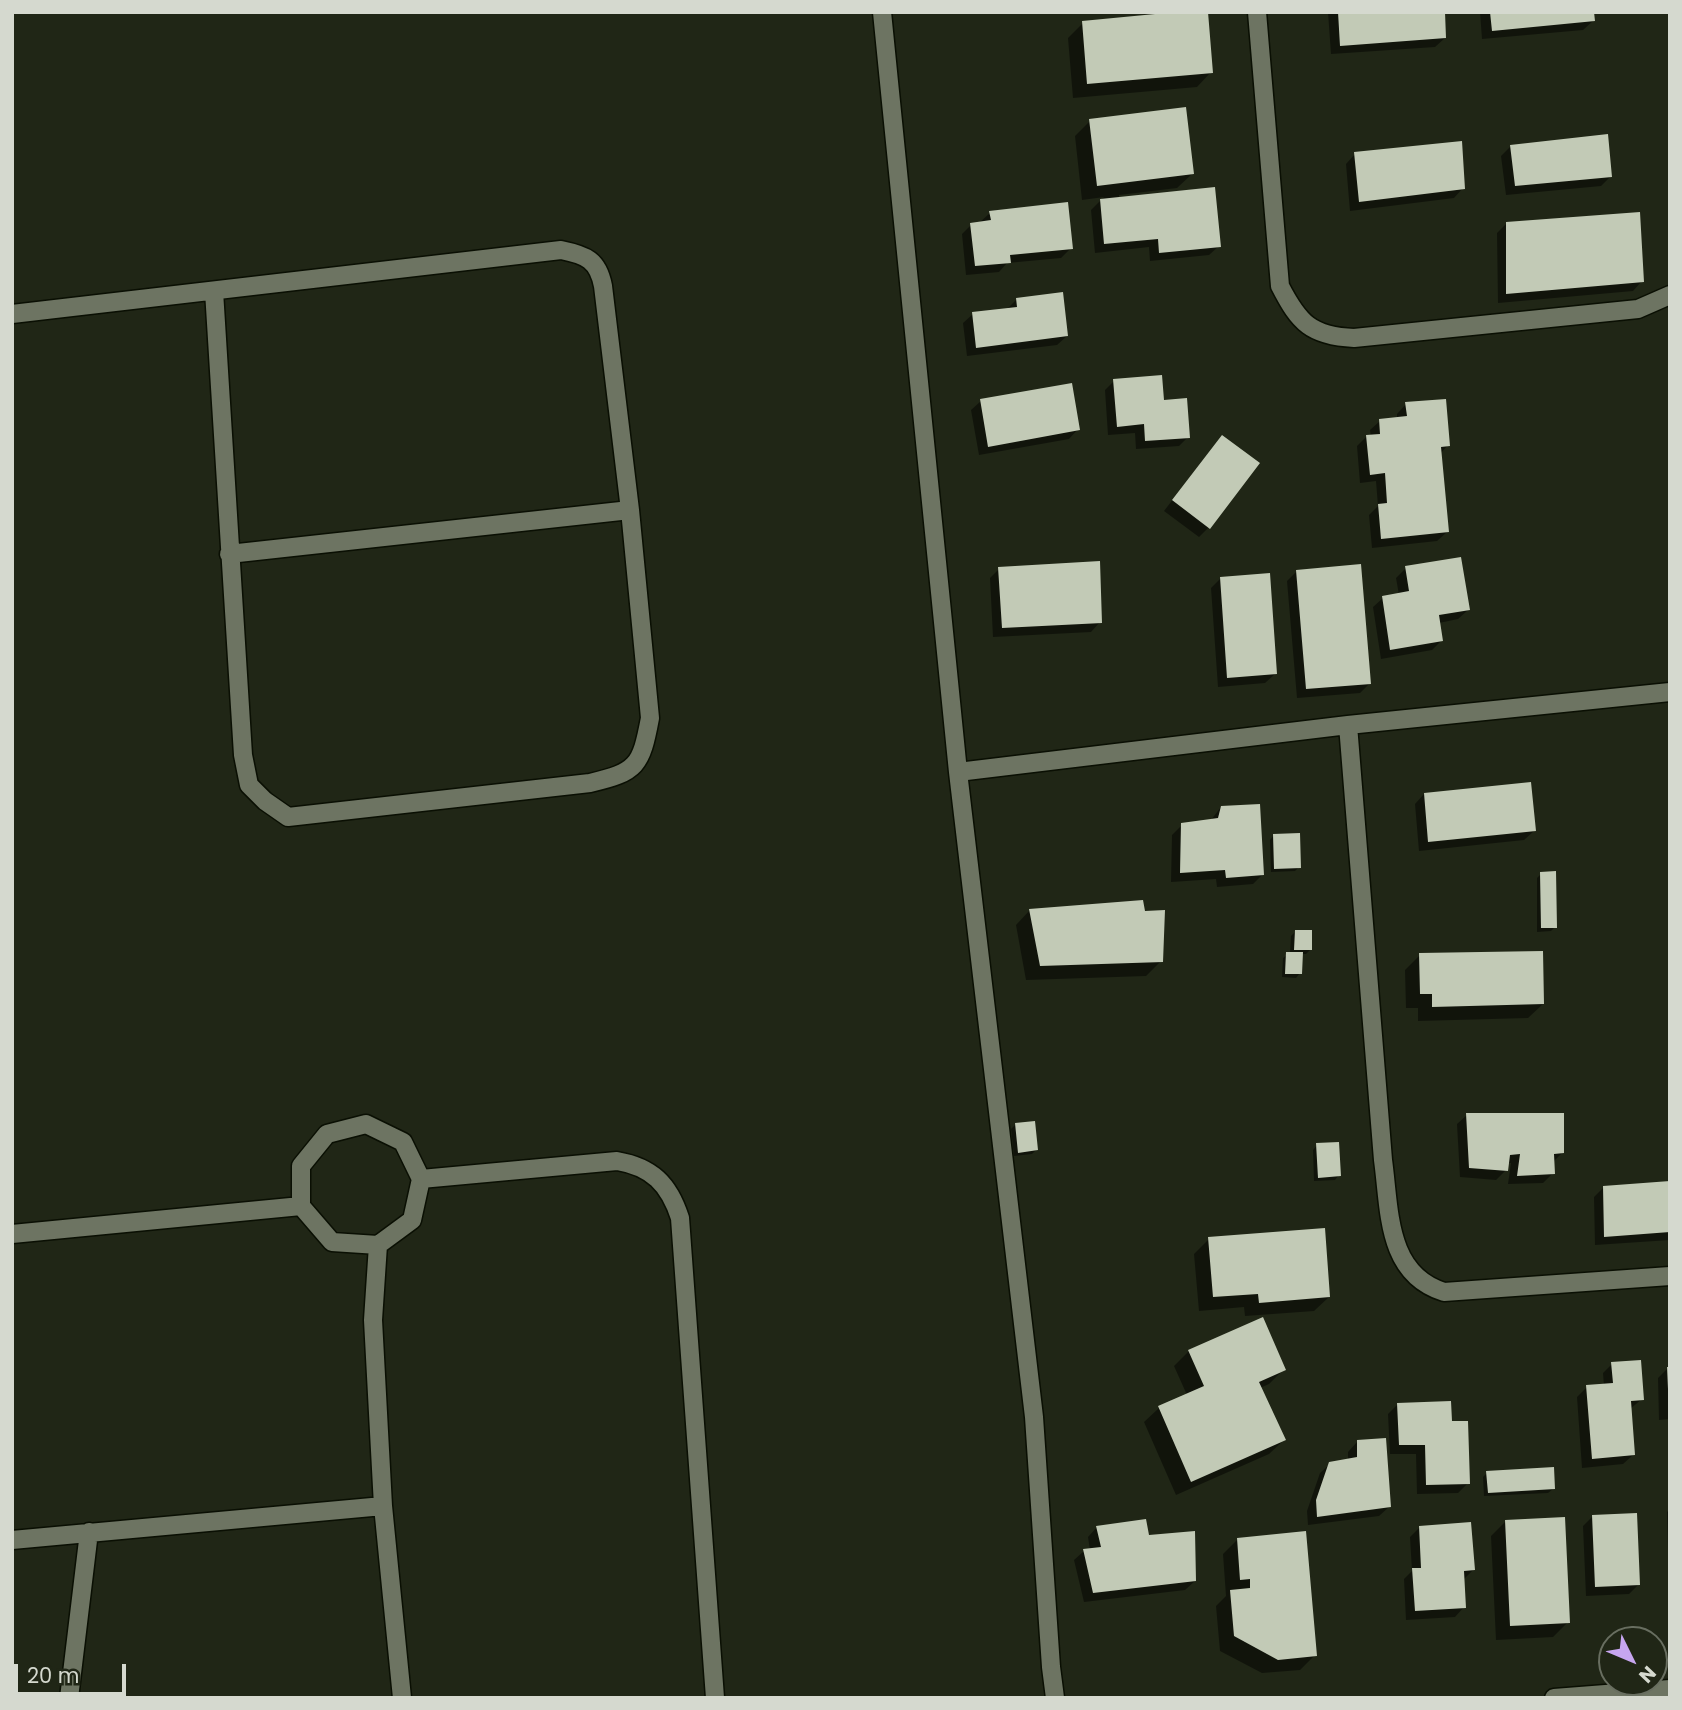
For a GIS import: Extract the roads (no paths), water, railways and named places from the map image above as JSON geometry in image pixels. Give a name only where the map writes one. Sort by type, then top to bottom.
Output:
[{"type":"street","points":[[882,12],[958,772],[1034,1417],[1055,1698]]},
{"type":"street","points":[[1257,12],[1280,286],[1295,315],[1314,329],[1329,337],[1354,338],[1638,309],[1670,295]]},
{"type":"street","points":[[12,314],[561,250],[589,258],[600,270],[603,286],[630,510],[650,718],[646,740],[637,764],[620,776],[590,783],[288,817],[265,801],[249,785],[243,755],[214,291]]},
{"type":"street","points":[[229,554],[630,510]]},
{"type":"street","points":[[958,772],[1348,725],[1670,692]]},
{"type":"street","points":[[1348,725],[1383,1160],[1392,1230],[1399,1256],[1413,1276],[1427,1287],[1444,1292],[1670,1276]]},
{"type":"street","points":[[366,1124],[403,1142],[421,1179],[412,1220],[379,1245],[332,1242],[301,1206],[301,1166],[327,1134],[366,1124]]},
{"type":"street","points":[[421,1179],[617,1161],[638,1165],[656,1176],[673,1198],[680,1218],[715,1698]]},
{"type":"street","points":[[12,1234],[301,1206]]},
{"type":"street","points":[[379,1245],[373,1320],[383,1506],[402,1698]]},
{"type":"street","points":[[12,1539],[383,1506]]},
{"type":"street","points":[[69,1698],[89,1532]]},
{"type":"street","points":[[1554,1698],[1670,1689]]}]
